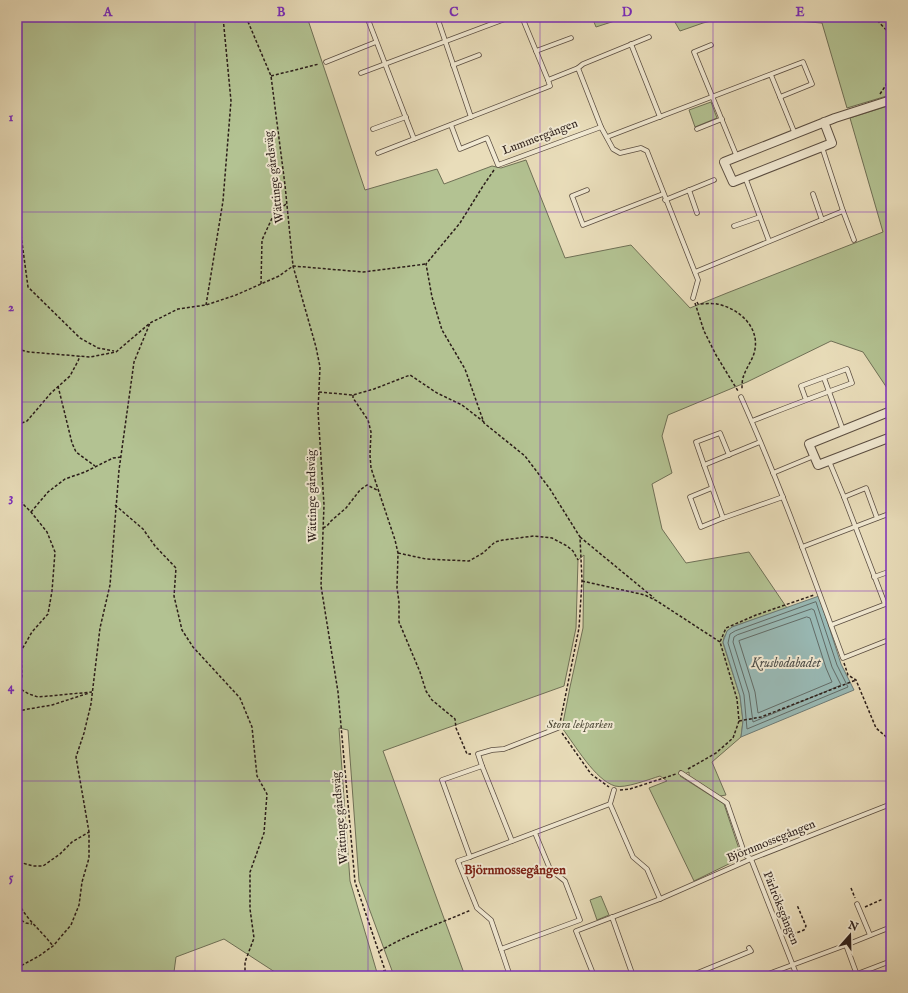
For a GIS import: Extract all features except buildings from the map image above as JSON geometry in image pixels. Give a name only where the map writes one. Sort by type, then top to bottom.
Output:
[{"type":"street","points":[[824,122],[832,142],[733,182],[724,162],[824,122],[891,100]]},
{"type":"street","points":[[891,412],[809,444],[818,465],[891,437]]},
{"type":"lane","points":[[366,17],[414,139]]},
{"type":"lane","points":[[437,17],[471,117]]},
{"type":"lane","points":[[361,73],[510,17]]},
{"type":"lane","points":[[378,153],[550,86],[522,17]]},
{"type":"lane","points":[[548,80],[650,36]]},
{"type":"lane","points":[[536,51],[571,38]]},
{"type":"lane","points":[[326,62],[376,42]]},
{"type":"lane","points":[[631,44],[660,117]]},
{"type":"lane","points":[[711,45],[694,52],[737,157]]},
{"type":"lane","points":[[453,65],[479,55]]},
{"type":"lane","points":[[607,137],[803,62],[812,84],[780,97]]},
{"type":"lane","points":[[578,68],[601,127],[613,150],[620,153],[641,148],[647,152],[698,280],[693,298]]},
{"type":"lane","points":[[771,75],[795,134]]},
{"type":"lane","points":[[373,129],[406,116]]},
{"type":"lane","points":[[697,129],[722,119]]},
{"type":"lane","name":"Lummergången","points":[[451,125],[460,149],[487,138],[498,165],[601,127]]},
{"type":"lane","points":[[822,147],[843,212],[854,240]]},
{"type":"lane","points":[[745,177],[769,241]]},
{"type":"lane","points":[[666,200],[714,180]]},
{"type":"lane","points":[[587,190],[572,196],[583,225],[663,194]]},
{"type":"lane","points":[[689,190],[697,213]]},
{"type":"lane","points":[[812,194],[822,220]]},
{"type":"lane","points":[[695,272],[843,212]]},
{"type":"lane","points":[[734,226],[760,216]]},
{"type":"lane","points":[[752,421],[852,383],[847,369],[801,386],[806,400]]},
{"type":"lane","points":[[824,378],[844,430]]},
{"type":"lane","points":[[741,397],[802,547],[842,658],[891,639]]},
{"type":"lane","points":[[723,518],[696,442],[720,433],[729,455]]},
{"type":"lane","points":[[704,464],[760,442]]},
{"type":"lane","points":[[773,473],[814,456]]},
{"type":"lane","points":[[829,461],[885,604]]},
{"type":"lane","points":[[712,488],[690,497],[701,527],[782,497]]},
{"type":"lane","points":[[844,497],[866,488],[877,518]]},
{"type":"lane","points":[[802,547],[891,513]]},
{"type":"lane","points":[[874,577],[891,572]]},
{"type":"lane","points":[[831,624],[891,602]]},
{"type":"lane","points":[[512,841],[478,754],[492,750],[504,749],[558,728]]},
{"type":"lane","points":[[470,857],[442,780],[482,766]]},
{"type":"lane","name":"Pärlröksgången","points":[[681,773],[728,803],[745,855],[751,859],[797,976]]},
{"type":"lane","points":[[614,790],[610,804],[633,857],[647,869],[660,899]]},
{"type":"lane","points":[[510,976],[491,920],[477,908],[458,861],[610,804]]},
{"type":"lane","name":"Björnmossegången","points":[[583,928],[660,899],[751,859],[891,804]]},
{"type":"lane","points":[[535,833],[550,869],[565,881],[583,928],[576,931],[594,976]]},
{"type":"lane","points":[[857,904],[870,935]]},
{"type":"lane","points":[[612,917],[633,976]]},
{"type":"lane","points":[[501,949],[580,920]]},
{"type":"lane","points":[[769,976],[768,974],[846,946],[891,927]]},
{"type":"lane","points":[[846,946],[857,975],[891,961]]},
{"type":"lane","points":[[690,976],[751,951],[749,948]]},
{"type":"path","points":[[206,305],[223,201],[231,101],[223,17]]},
{"type":"path","name":"Wättinge gårdsväg","points":[[246,17],[271,76],[293,266],[316,347],[320,367],[318,411],[324,505],[321,586],[338,692],[355,882],[387,976]]},
{"type":"path","points":[[874,17],[891,36]]},
{"type":"path","points":[[271,76],[326,62]]},
{"type":"path","points":[[872,106],[886,85],[891,69]]},
{"type":"path","points":[[17,348],[29,352],[90,357],[116,352],[150,323],[178,309],[206,305],[236,295],[279,276],[293,266],[362,272],[426,264],[460,223],[498,165]]},
{"type":"path","points":[[261,284],[262,240],[273,216],[286,203]]},
{"type":"path","points":[[17,226],[21,236],[28,287],[80,338],[98,348],[116,352]]},
{"type":"path","points":[[426,264],[432,297],[442,330],[466,369],[484,423]]},
{"type":"path","points":[[693,298],[704,331],[716,355],[741,397]]},
{"type":"path","points":[[693,298],[698,304],[716,304],[732,309],[743,317],[753,330],[756,340],[755,350],[743,376],[741,397]]},
{"type":"path","points":[[17,968],[53,946],[71,925],[79,905],[82,882],[89,858],[89,832],[76,757],[91,704],[100,628],[110,585],[115,505],[134,362],[150,323]]},
{"type":"path","points":[[17,425],[27,421],[58,386],[70,376],[80,356]]},
{"type":"path","points":[[319,392],[353,395],[374,389],[410,375],[437,393],[462,405],[525,456],[550,489],[580,537],[657,601]]},
{"type":"path","points":[[58,386],[72,443],[76,452],[96,466]]},
{"type":"path","points":[[353,395],[353,398],[368,420],[371,432],[371,468],[398,553],[397,588],[399,622],[420,672],[426,691],[432,700],[455,719],[456,728],[467,754],[478,754]]},
{"type":"path","points":[[31,512],[45,498],[48,492],[65,479],[113,458],[121,457]]},
{"type":"path","points":[[323,528],[346,508],[360,490],[367,485],[379,492]]},
{"type":"path","points":[[17,497],[47,532],[56,552],[48,614],[32,632],[21,651],[22,676],[20,688]]},
{"type":"path","points":[[115,505],[143,529],[155,546],[176,568],[174,596],[182,630],[194,647],[240,698],[252,727],[256,776],[267,794],[264,833],[250,872],[250,909],[254,938],[245,962],[245,976]]},
{"type":"path","points":[[398,553],[426,560],[469,561],[483,553],[495,542],[534,536],[552,538],[567,546],[573,551],[578,560]]},
{"type":"path","points":[[580,537],[582,581],[579,628],[558,728],[591,774],[614,790],[630,789],[681,773],[716,754],[733,738],[739,721],[737,699],[720,642],[726,628],[756,615],[820,594]]},
{"type":"path","points":[[582,581],[645,595],[657,601],[720,642]]},
{"type":"path","points":[[842,658],[848,675],[856,680],[876,728],[891,740]]},
{"type":"path","points":[[739,721],[761,717],[856,680]]},
{"type":"path","points":[[17,686],[38,697],[92,692]]},
{"type":"path","points":[[17,711],[52,705],[92,692]]},
{"type":"path","points":[[19,862],[33,866],[43,866],[60,854],[72,842],[89,832]]},
{"type":"path","points":[[17,858],[20,870],[17,885]]},
{"type":"path","points":[[851,888],[857,904]]},
{"type":"path","points":[[17,898],[32,924]]},
{"type":"path","points":[[859,909],[883,899]]},
{"type":"path","points":[[783,938],[804,930],[806,926],[797,905]]},
{"type":"path","points":[[379,951],[412,934],[477,908]]},
{"type":"path","points":[[17,918],[26,923],[32,924],[41,930],[53,946]]},
{"type":"path","points":[[383,976],[384,968]]},
{"type":"green space","name":"Stora lekparken","points":[[17,17],[307,17],[365,190],[437,169],[444,184],[492,166],[501,168],[526,160],[565,258],[631,245],[690,308],[883,232],[850,118],[891,105],[891,394],[863,352],[831,341],[747,382],[668,415],[662,436],[672,473],[652,484],[662,529],[686,563],[749,552],[787,608],[732,627],[724,637],[723,643],[740,696],[743,721],[741,737],[712,762],[726,795],[720,796],[689,777],[689,772],[680,776],[724,804],[741,855],[739,859],[694,881],[649,788],[667,781],[660,776],[624,786],[615,786],[600,777],[586,761],[562,728],[583,628],[584,555],[578,560],[576,628],[564,686],[383,751],[465,976],[394,976],[359,881],[348,730],[339,728],[350,881],[378,976],[281,976],[224,939],[176,957],[174,972],[179,976],[17,976]]},
{"type":"green space","points":[[592,17],[627,17],[596,27]]},
{"type":"green space","points":[[672,17],[727,17],[680,31]]},
{"type":"green space","points":[[744,17],[891,17],[890,95],[847,108],[822,23]]},
{"type":"green space","points":[[711,102],[717,118],[695,127],[689,110]]},
{"type":"green space","points":[[601,896],[609,915],[597,920],[590,900]]},
{"type":"water","name":"Krusbodabadet","points":[[819,596],[841,664],[854,690],[741,737],[743,721],[740,696],[723,642],[727,631],[732,627]]},
{"type":"district","name":"Björnmossegången","points":[[515,870]]}]
